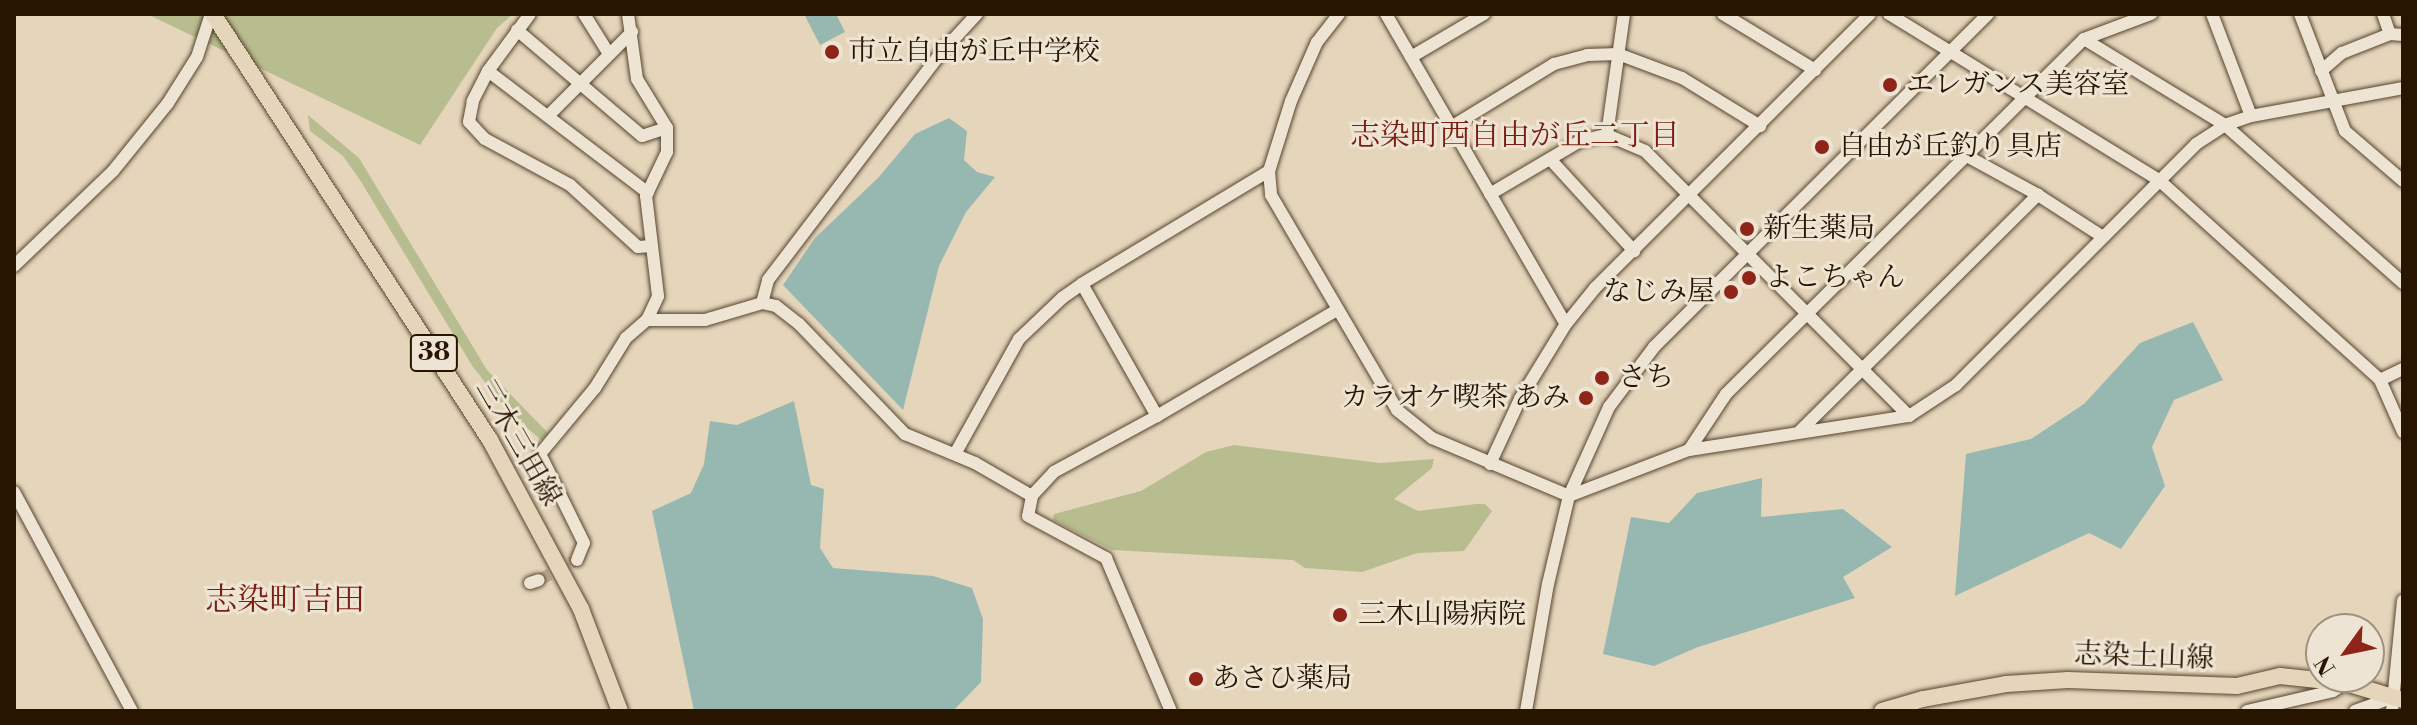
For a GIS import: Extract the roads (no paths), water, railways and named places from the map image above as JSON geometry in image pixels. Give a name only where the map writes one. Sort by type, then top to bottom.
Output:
[{"type":"main road","name":"三木三田線","points":[[212,14],[490,440],[581,609],[620,711]]},
{"type":"main road","name":"志染土山線","points":[[1882,711],[1923,699],[2037,682],[2237,686],[2280,676],[2305,679]]},
{"type":"main road","name":"志染土山線","points":[[2372,693],[2397,703]]},
{"type":"street","points":[[14,266],[113,171],[168,103],[197,57],[212,14]]},
{"type":"street","points":[[530,14],[488,71],[473,101],[469,122],[485,139],[570,185],[638,247],[652,246]]},
{"type":"street","points":[[584,14],[609,54]]},
{"type":"street","points":[[577,560],[584,543],[540,454],[595,388],[626,338],[647,320],[658,296],[648,193],[667,152],[667,128],[637,79],[628,14]]},
{"type":"street","points":[[762,303],[768,280],[942,52],[977,14]]},
{"type":"street","points":[[1339,14],[1317,42],[1291,101],[1269,171],[1271,195],[1397,410],[1432,438],[1569,496],[1689,450],[1909,416],[1956,385],[2196,144],[2225,125],[2251,116],[2403,88]]},
{"type":"street","points":[[1386,14],[1566,324]]},
{"type":"street","points":[[1411,57],[1484,14]]},
{"type":"street","points":[[1607,135],[1624,14]]},
{"type":"street","points":[[1723,14],[1815,70]]},
{"type":"street","points":[[1490,464],[1520,399],[1566,324],[1595,288],[1689,198],[1870,14]]},
{"type":"street","points":[[1889,14],[2160,181],[2380,380],[2403,432]]},
{"type":"street","points":[[1526,711],[1548,584],[1569,496],[1609,407],[1654,347],[1988,14]]},
{"type":"street","points":[[1689,450],[1726,394],[2084,39],[2151,14]]},
{"type":"street","points":[[2212,14],[2251,116]]},
{"type":"street","points":[[2300,14],[2345,131],[2403,181]]},
{"type":"street","points":[[2321,71],[2342,53],[2396,34],[2383,14]]},
{"type":"street","points":[[517,30],[642,136],[667,128]]},
{"type":"street","points":[[548,116],[632,32]]},
{"type":"street","points":[[2084,39],[2225,125],[2403,283]]},
{"type":"street","points":[[1451,127],[1554,64],[1587,55],[1618,54],[1682,78],[1760,126]]},
{"type":"street","points":[[488,71],[648,193]]},
{"type":"street","points":[[1490,194],[1580,141],[1607,135],[1645,151],[1909,416]]},
{"type":"street","points":[[1965,155],[2038,195],[2103,237]]},
{"type":"street","points":[[1550,159],[1634,251]]},
{"type":"street","points":[[955,454],[1019,339],[1062,298],[1269,171]]},
{"type":"street","points":[[1799,432],[2038,195]]},
{"type":"street","points":[[1082,284],[1157,416]]},
{"type":"street","points":[[647,320],[705,320],[762,303],[776,306],[799,324],[905,434],[955,454],[1032,496]]},
{"type":"street","points":[[1171,711],[1106,558],[1028,516],[1032,496],[1054,472],[1157,416],[1337,310]]},
{"type":"street","points":[[2380,380],[2403,369]]},
{"type":"street","points":[[14,492],[132,711]]},
{"type":"street","points":[[2355,711],[2397,703],[2403,601]]},
{"type":"street","points":[[2247,711],[2324,693]]},
{"type":"water","points":[[804,14],[836,14],[845,32],[820,45]]},
{"type":"water","points":[[949,118],[967,131],[964,160],[977,172],[995,177],[966,212],[939,266],[903,410],[783,285],[815,238],[878,178],[915,134]]},
{"type":"water","points":[[2193,322],[2223,380],[2174,400],[2152,447],[2165,486],[2121,549],[2089,533],[1955,596],[1966,454],[2031,439],[2084,404],[2140,343]]},
{"type":"water","points":[[794,401],[811,485],[824,489],[820,548],[833,568],[933,576],[972,588],[983,619],[981,682],[953,711],[694,711],[652,511],[691,493],[704,464],[710,421],[737,425]]},
{"type":"water","points":[[1762,478],[1761,517],[1843,509],[1892,547],[1843,577],[1855,598],[1698,647],[1654,666],[1603,654],[1631,517],[1669,523],[1697,493]]},
{"type":"tunnel","points":[[539,580],[577,560]]},
{"type":"place","name":"市立自由が丘中学校","points":[[832,52]]},
{"type":"place","name":"エレガンス美容室","points":[[1890,85]]},
{"type":"place","name":"自由が丘釣り具店","points":[[1822,147]]},
{"type":"place","name":"新生薬局","points":[[1747,229]]},
{"type":"place","name":"よこちゃん","points":[[1749,278]]},
{"type":"place","name":"なじみ屋","points":[[1731,292]]},
{"type":"place","name":"さち","points":[[1602,378]]},
{"type":"place","name":"カラオケ喫茶 あみ","points":[[1586,398]]},
{"type":"place","name":"三木山陽病院","points":[[1340,615]]},
{"type":"place","name":"あさひ薬局","points":[[1196,679]]},
{"type":"district","name":"志染町西自由が丘二丁目","points":[[1515,136]]},
{"type":"district","name":"志染町吉田","points":[[285,600]]}]
